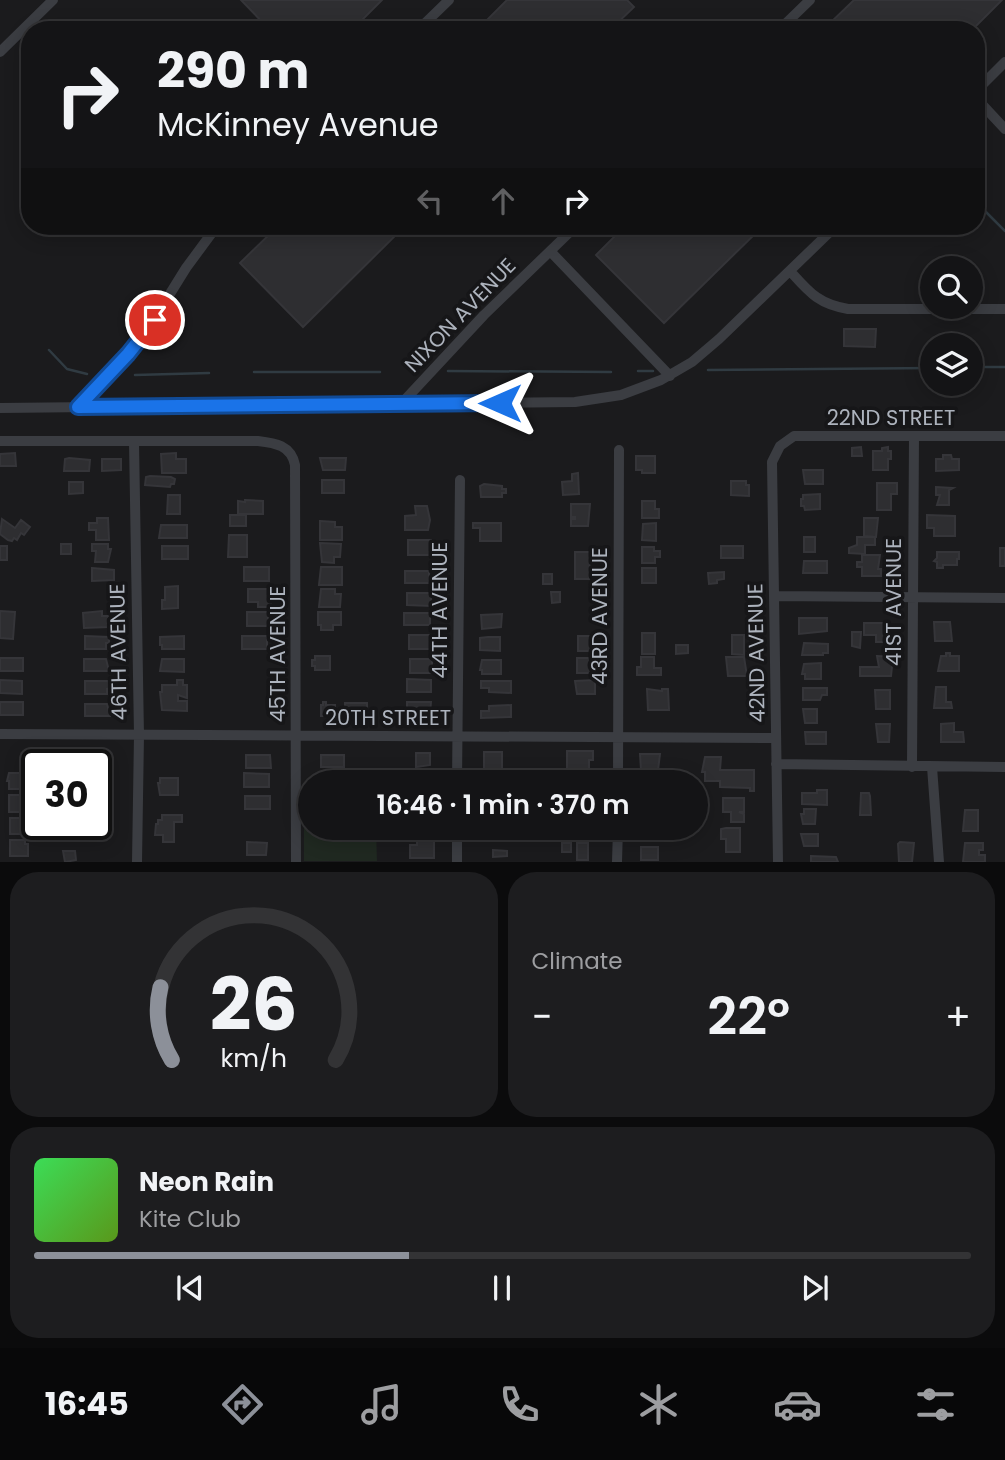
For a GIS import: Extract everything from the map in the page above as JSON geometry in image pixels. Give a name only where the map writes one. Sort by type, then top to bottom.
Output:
[{"type":"street","points":[[32,21],[53,0]]},
{"type":"street","points":[[427,21],[449,0]]},
{"type":"street","points":[[788,21],[810,0]]},
{"type":"street","points":[[0,52],[21,31]]},
{"type":"street","points":[[985,82],[1005,62]]},
{"type":"street","points":[[985,108],[1005,129]]},
{"type":"street","points":[[78,407],[145,334],[186,268],[210,235]]},
{"type":"street","name":"NIXON AVENUE","points":[[402,403],[484,315],[567,235]]},
{"type":"street","points":[[0,408],[575,402],[621,395],[670,376],[692,362],[827,235]]},
{"type":"street","points":[[550,251],[670,376]]},
{"type":"street","points":[[790,271],[812,295],[834,307],[1005,309]]},
{"type":"street","name":"22ND STREET","points":[[780,446],[794,436],[1005,436]]},
{"type":"street","name":"41ST AVENUE","points":[[912,767],[914,437]]},
{"type":"street","points":[[0,441],[134,442]]},
{"type":"street","name":"45TH AVENUE","points":[[134,442],[258,441],[280,444],[291,453],[295,465],[296,862]]},
{"type":"street","name":"46TH AVENUE","points":[[134,442],[139,735],[137,862]]},
{"type":"street","name":"42ND AVENUE","points":[[778,862],[772,462],[780,446]]},
{"type":"street","name":"43RD AVENUE","points":[[618,770],[619,450]]},
{"type":"street","name":"44TH AVENUE","points":[[457,770],[460,480]]},
{"type":"street","points":[[775,596],[1005,598]]},
{"type":"street","name":"20TH STREET","points":[[0,734],[776,738]]},
{"type":"street","points":[[776,764],[1005,767]]},
{"type":"street","points":[[932,767],[939,862]]},
{"type":"street","points":[[457,840],[457,862]]},
{"type":"street","points":[[617,862],[618,840]]},
{"type":"shaded area","points":[[304,840],[376,840],[377,861],[304,861]]},
{"type":"building","points":[[241,0],[382,0],[361,21],[261,21]]},
{"type":"building","points":[[507,0],[627,0],[634,7],[619,21],[486,21]]},
{"type":"building","points":[[854,0],[1002,0],[981,21],[832,21]]},
{"type":"building","points":[[269,235],[396,235],[303,327],[240,263]]},
{"type":"building","points":[[616,235],[754,235],[664,323],[596,255]]},
{"type":"building","points":[[844,329],[876,329],[875,347],[844,346]]},
{"type":"building","points":[[861,447],[862,456],[852,456],[852,448]]},
{"type":"building","points":[[888,447],[891,459],[888,459],[888,470],[873,470],[873,451],[882,451],[882,448]]},
{"type":"building","points":[[15,453],[16,466],[0,466],[0,454]]},
{"type":"building","points":[[176,453],[176,459],[186,459],[186,473],[162,473],[161,454]]},
{"type":"building","points":[[943,455],[959,459],[959,470],[936,471],[936,459],[943,459]]},
{"type":"building","points":[[636,456],[655,456],[655,473],[636,470]]},
{"type":"building","points":[[320,458],[346,458],[345,470],[323,470]]},
{"type":"building","points":[[65,459],[90,460],[89,471],[64,471]]},
{"type":"building","points":[[102,459],[121,459],[121,470],[102,471]]},
{"type":"building","points":[[803,470],[823,470],[823,484],[805,484]]},
{"type":"building","points":[[578,473],[579,494],[563,495],[562,482],[572,481],[572,474]]},
{"type":"building","points":[[146,477],[171,477],[175,479],[174,484],[170,487],[145,485]]},
{"type":"building","points":[[322,480],[344,480],[344,493],[322,493]]},
{"type":"building","points":[[731,481],[746,481],[746,485],[749,485],[749,496],[731,495]]},
{"type":"building","points":[[69,482],[83,482],[83,493],[69,494]]},
{"type":"building","points":[[877,483],[897,483],[897,494],[891,494],[891,510],[877,510]]},
{"type":"building","points":[[480,486],[502,486],[506,493],[502,493],[502,497],[481,497]]},
{"type":"building","points":[[936,487],[953,488],[949,490],[949,505],[937,505],[940,495],[936,495]]},
{"type":"building","points":[[820,494],[820,509],[805,510],[804,506],[801,506],[803,495]]},
{"type":"building","points":[[168,495],[180,495],[180,514],[167,514]]},
{"type":"building","points":[[238,501],[263,501],[263,514],[238,514]]},
{"type":"building","points":[[642,501],[655,501],[659,518],[642,518]]},
{"type":"building","points":[[571,504],[590,504],[588,526],[571,526],[571,519],[575,517],[571,517]]},
{"type":"building","points":[[415,506],[427,506],[430,520],[428,530],[405,530],[405,516],[416,515]]},
{"type":"building","points":[[230,515],[246,515],[246,526],[230,526]]},
{"type":"building","points":[[927,515],[955,516],[955,536],[934,536],[934,528],[927,528]]},
{"type":"building","points":[[97,518],[108,518],[109,540],[96,540],[96,530],[89,530],[89,523],[97,523]]},
{"type":"building","points":[[864,518],[878,518],[876,537],[864,536]]},
{"type":"building","points":[[2,519],[15,528],[21,520],[30,527],[24,535],[21,533],[17,540],[8,540],[0,534]]},
{"type":"building","points":[[320,521],[335,522],[335,527],[342,527],[342,540],[320,540]]},
{"type":"building","points":[[473,523],[501,523],[501,541],[480,541],[480,528],[473,528]]},
{"type":"building","points":[[656,523],[656,541],[642,540],[643,524]]},
{"type":"building","points":[[161,525],[187,525],[187,538],[159,538]]},
{"type":"building","points":[[229,535],[247,535],[247,557],[228,557]]},
{"type":"building","points":[[804,537],[815,537],[815,552],[804,552]]},
{"type":"building","points":[[857,537],[875,537],[875,545],[865,545],[865,554],[849,553],[849,548],[857,545]]},
{"type":"building","points":[[408,540],[431,540],[431,555],[408,555]]},
{"type":"building","points":[[320,543],[341,544],[340,557],[334,557],[334,563],[322,562]]},
{"type":"building","points":[[61,544],[71,544],[71,554],[61,554]]},
{"type":"building","points":[[92,544],[108,544],[108,549],[111,549],[108,562],[95,562],[96,551],[92,551]]},
{"type":"building","points":[[0,546],[7,546],[7,560],[0,560]]},
{"type":"building","points":[[162,546],[188,546],[188,559],[162,559]]},
{"type":"building","points":[[721,546],[743,546],[743,558],[721,558]]},
{"type":"building","points":[[642,547],[654,547],[654,551],[660,551],[660,557],[655,557],[655,563],[642,563]]},
{"type":"building","points":[[1000,548],[1005,548],[1005,566],[1000,566]]},
{"type":"building","points":[[575,552],[590,552],[592,561],[589,579],[575,579]]},
{"type":"building","points":[[937,552],[959,552],[957,565],[937,568],[937,562],[934,561]]},
{"type":"building","points":[[862,555],[880,555],[878,569],[881,569],[881,576],[862,576],[862,567],[857,567],[857,562],[862,562]]},
{"type":"building","points":[[804,561],[827,561],[827,573],[803,573]]},
{"type":"building","points":[[244,567],[269,567],[269,581],[244,581]]},
{"type":"building","points":[[321,567],[342,567],[342,585],[319,585]]},
{"type":"building","points":[[92,568],[114,570],[114,580],[92,581]]},
{"type":"building","points":[[642,568],[656,568],[656,583],[642,583]]},
{"type":"building","points":[[405,571],[429,571],[429,583],[405,583]]},
{"type":"building","points":[[724,572],[724,579],[709,584],[708,573]]},
{"type":"building","points":[[543,574],[552,574],[552,584],[543,584]]},
{"type":"building","points":[[178,586],[178,608],[162,609],[165,587]]},
{"type":"building","points":[[248,589],[271,589],[271,607],[258,607],[258,602],[248,602]]},
{"type":"building","points":[[321,589],[335,589],[335,594],[341,594],[340,607],[319,607]]},
{"type":"building","points":[[551,592],[560,592],[560,602],[552,603]]},
{"type":"building","points":[[407,593],[431,593],[431,606],[407,605]]},
{"type":"building","points":[[0,611],[15,612],[13,639],[0,638]]},
{"type":"building","points":[[102,611],[102,616],[108,616],[108,627],[84,628],[83,613]]},
{"type":"building","points":[[247,612],[268,612],[268,626],[247,626]]},
{"type":"building","points":[[318,612],[341,612],[341,625],[333,625],[333,630],[321,630],[321,625],[318,625]]},
{"type":"building","points":[[404,613],[430,613],[430,625],[404,625]]},
{"type":"building","points":[[502,614],[501,627],[482,629],[481,615]]},
{"type":"building","points":[[799,618],[827,618],[827,631],[799,634]]},
{"type":"building","points":[[934,622],[950,622],[952,641],[935,641]]},
{"type":"building","points":[[864,623],[889,623],[890,642],[876,642],[876,635],[864,635]]},
{"type":"building","points":[[852,632],[861,632],[860,648],[852,646]]},
{"type":"building","points":[[642,633],[655,633],[655,654],[642,654]]},
{"type":"building","points":[[409,635],[430,635],[430,649],[409,649]]},
{"type":"building","points":[[732,635],[744,635],[744,655],[732,654]]},
{"type":"building","points":[[85,636],[109,637],[109,643],[106,643],[106,649],[85,649]]},
{"type":"building","points":[[184,636],[184,649],[162,649],[160,645],[160,637]]},
{"type":"building","points":[[242,636],[267,636],[267,649],[242,649]]},
{"type":"building","points":[[578,636],[594,636],[594,651],[578,651]]},
{"type":"building","points":[[500,637],[500,651],[480,650],[480,638]]},
{"type":"building","points":[[804,643],[828,644],[828,653],[802,655]]},
{"type":"building","points":[[676,645],[688,645],[688,653],[676,654]]},
{"type":"building","points":[[946,653],[959,656],[959,671],[938,671],[941,656],[946,656]]},
{"type":"building","points":[[315,656],[330,656],[330,670],[315,670],[312,660],[315,660]]},
{"type":"building","points":[[877,656],[893,657],[891,676],[860,676],[860,667],[879,667]]},
{"type":"building","points":[[641,657],[654,657],[654,668],[661,668],[661,675],[637,675],[637,667],[641,667]]},
{"type":"building","points":[[726,657],[744,657],[747,676],[728,676]]},
{"type":"building","points":[[0,658],[23,658],[23,671],[0,671]]},
{"type":"building","points":[[577,658],[593,658],[593,673],[577,673]]},
{"type":"building","points":[[84,659],[106,659],[109,671],[84,671]]},
{"type":"building","points":[[162,659],[184,659],[184,672],[160,671]]},
{"type":"building","points":[[410,659],[432,659],[432,673],[410,673]]},
{"type":"building","points":[[482,660],[501,660],[501,674],[482,674]]},
{"type":"building","points":[[821,663],[821,679],[805,679],[805,674],[802,674],[804,664]]},
{"type":"building","points":[[407,679],[431,680],[431,692],[407,692]]},
{"type":"building","points":[[0,680],[22,681],[22,694],[0,693]]},
{"type":"building","points":[[177,680],[183,680],[183,685],[187,685],[187,698],[178,695],[178,701],[187,701],[187,711],[162,710],[162,685],[177,685]]},
{"type":"building","points":[[595,680],[595,694],[577,694],[575,681]]},
{"type":"building","points":[[85,681],[110,681],[110,689],[107,689],[107,694],[85,694]]},
{"type":"building","points":[[481,681],[511,681],[511,693],[489,692],[489,688],[481,688]]},
{"type":"building","points":[[936,687],[946,687],[946,702],[951,702],[952,708],[934,708]]},
{"type":"building","points":[[803,688],[827,688],[827,695],[822,695],[820,700],[803,700]]},
{"type":"building","points":[[647,689],[668,689],[669,710],[648,710]]},
{"type":"building","points":[[875,690],[890,690],[890,709],[876,709]]},
{"type":"building","points":[[0,702],[23,702],[23,715],[0,715]]},
{"type":"building","points":[[323,702],[326,702],[326,705],[335,705],[335,716],[321,716]]},
{"type":"building","points":[[407,702],[431,702],[430,714],[407,714]]},
{"type":"building","points":[[345,703],[367,703],[367,715],[345,715]]},
{"type":"building","points":[[85,704],[107,704],[110,716],[85,716]]},
{"type":"building","points":[[511,705],[511,717],[481,718],[481,711],[489,711],[489,706]]},
{"type":"building","points":[[803,709],[817,709],[817,723],[805,723]]},
{"type":"building","points":[[954,723],[954,732],[963,732],[964,742],[941,742],[941,724]]},
{"type":"building","points":[[876,724],[890,724],[889,742],[878,742]]},
{"type":"building","points":[[805,732],[826,732],[826,744],[806,744]]},
{"type":"building","points":[[567,751],[593,751],[589,770],[567,770]]},
{"type":"building","points":[[484,752],[502,752],[502,770],[484,770]]},
{"type":"building","points":[[416,753],[430,753],[430,765],[416,767]]},
{"type":"building","points":[[640,754],[660,754],[658,770],[641,770]]},
{"type":"building","points":[[246,755],[270,755],[271,768],[246,768]]},
{"type":"building","points":[[321,755],[344,755],[344,767],[321,767]]},
{"type":"building","points":[[705,757],[721,757],[720,770],[754,770],[754,791],[750,791],[750,788],[720,787],[720,781],[708,781],[708,770],[702,770]]},
{"type":"building","points":[[9,773],[21,773],[21,789],[9,789]]},
{"type":"building","points":[[244,773],[269,774],[269,787],[244,787]]},
{"type":"building","points":[[160,778],[178,778],[178,795],[160,795]]},
{"type":"building","points":[[817,790],[827,790],[827,805],[802,804],[802,793],[817,793]]},
{"type":"building","points":[[861,793],[869,793],[871,815],[860,815]]},
{"type":"building","points":[[9,795],[21,795],[21,812],[9,812]]},
{"type":"building","points":[[245,796],[270,796],[270,809],[245,809]]},
{"type":"building","points":[[723,798],[744,798],[744,812],[739,812],[744,814],[744,822],[731,822],[731,812],[723,812]]},
{"type":"building","points":[[804,809],[816,809],[815,824],[803,824],[801,814],[804,814]]},
{"type":"building","points":[[965,810],[978,810],[978,831],[963,831]]},
{"type":"building","points":[[162,815],[182,815],[182,822],[174,822],[174,842],[163,842],[163,835],[155,835],[156,824],[158,820],[162,820]]},
{"type":"building","points":[[10,818],[21,818],[21,834],[10,834]]},
{"type":"building","points":[[740,828],[740,852],[726,852],[726,839],[721,839],[721,829]]},
{"type":"building","points":[[801,834],[818,834],[818,846],[804,846]]},
{"type":"building","points":[[10,840],[25,840],[25,844],[28,844],[28,856],[10,856]]},
{"type":"building","points":[[417,841],[434,841],[434,858],[410,858],[410,845],[417,845]]},
{"type":"building","points":[[247,842],[267,843],[266,855],[247,855]]},
{"type":"building","points":[[900,842],[914,843],[912,862],[899,862]]},
{"type":"building","points":[[562,843],[571,843],[571,852],[562,852]]},
{"type":"building","points":[[577,843],[588,843],[588,860],[577,860]]},
{"type":"building","points":[[965,843],[983,843],[983,850],[979,850],[979,855],[985,855],[985,862],[963,862]]},
{"type":"building","points":[[641,847],[658,847],[658,860],[641,860]]},
{"type":"building","points":[[493,850],[507,851],[507,856],[493,857]]},
{"type":"building","points":[[63,851],[75,851],[76,860],[65,862]]},
{"type":"building","points":[[811,856],[836,857],[838,862],[811,862]]},
{"type":"waterway","points":[[985,211],[1005,231]]},
{"type":"waterway","points":[[49,350],[67,369],[87,374]]},
{"type":"waterway","points":[[983,367],[1005,367]]},
{"type":"waterway","points":[[708,370],[920,368]]},
{"type":"waterway","points":[[448,371],[611,372]]},
{"type":"waterway","points":[[638,371],[653,371]]},
{"type":"waterway","points":[[254,372],[380,372]]},
{"type":"waterway","points":[[135,375],[209,373]]},
{"type":"route","points":[[155,320],[128,354],[78,407],[500,403]]}]
